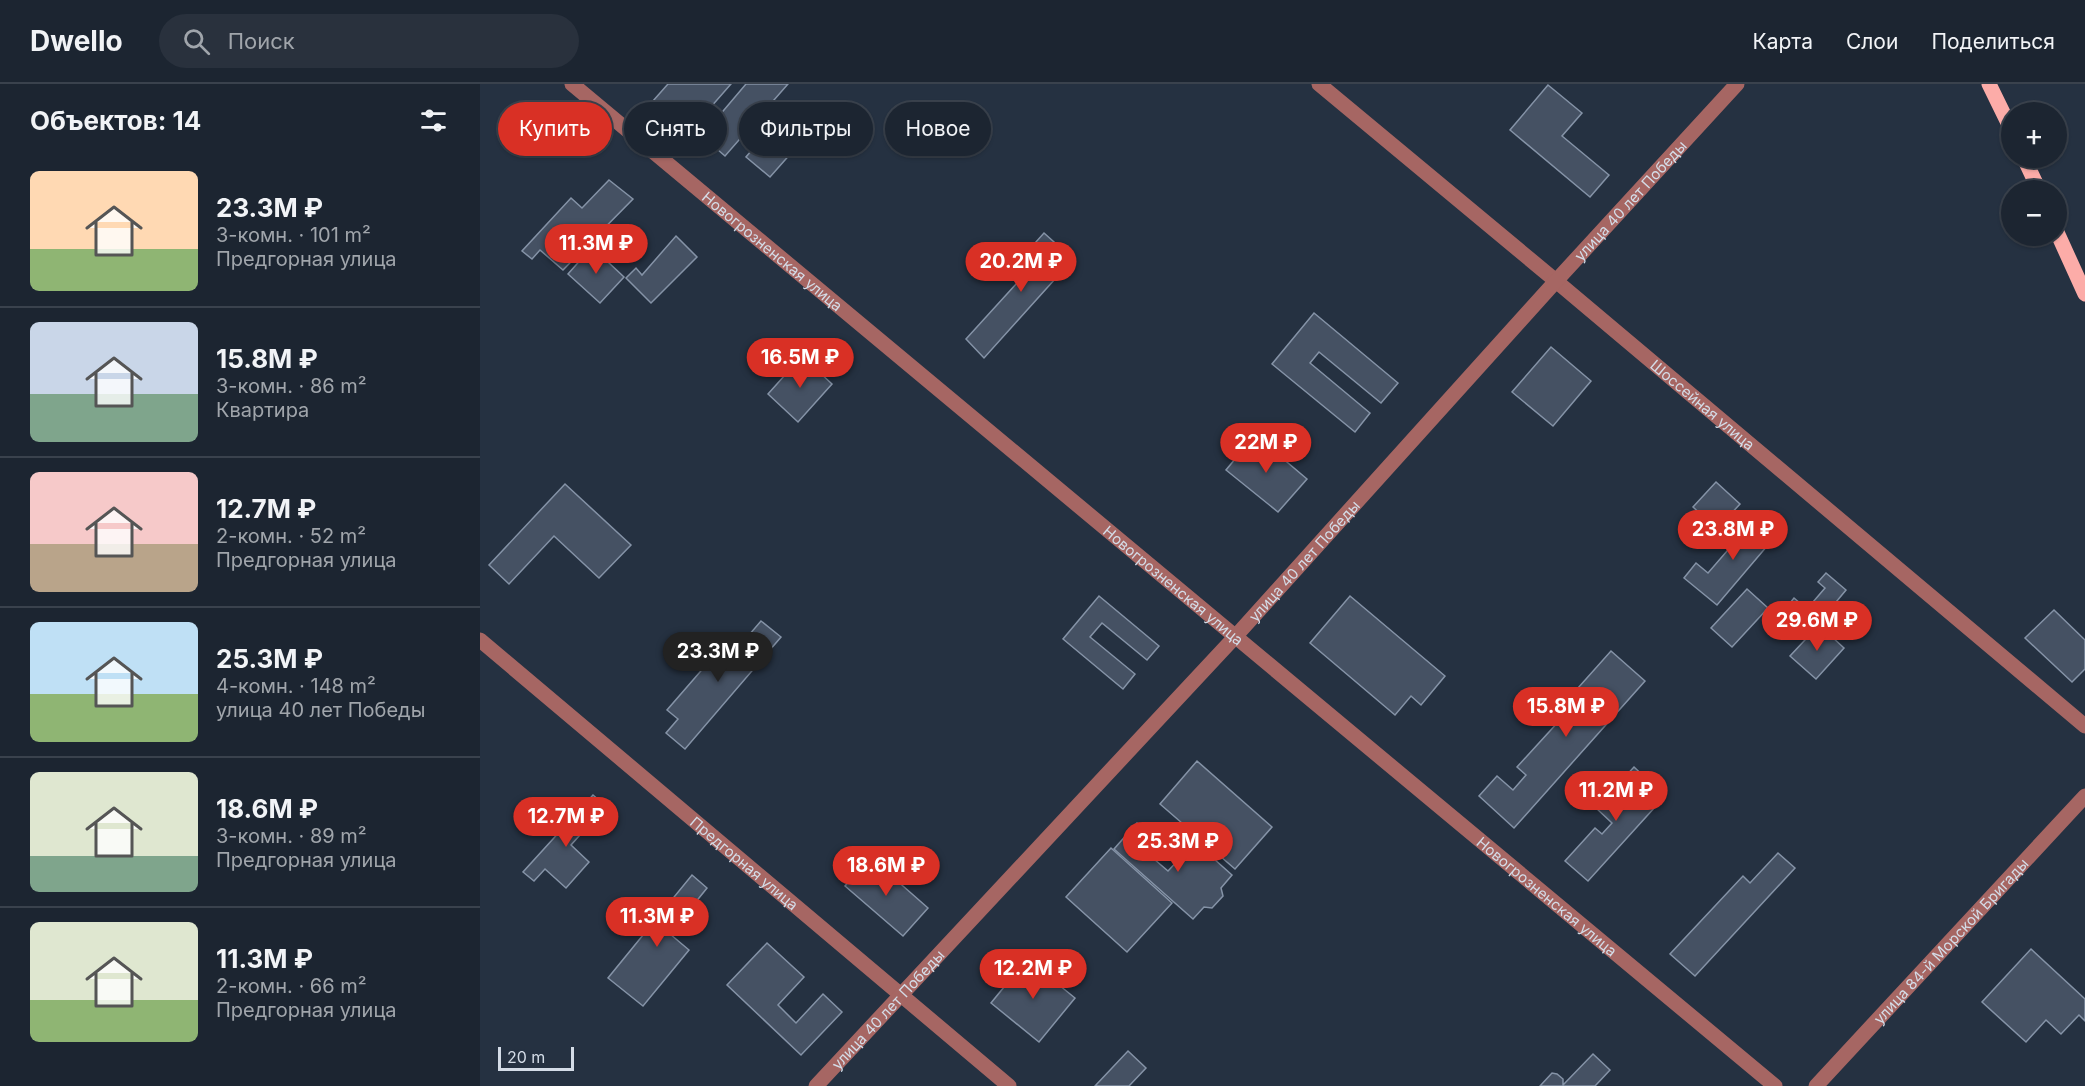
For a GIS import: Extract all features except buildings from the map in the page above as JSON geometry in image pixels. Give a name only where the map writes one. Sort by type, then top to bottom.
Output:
[{"type":"main road","points":[[1989,84],[2001,109]]},
{"type":"main road","points":[[2063,246],[2085,294]]},
{"type":"street","name":"Новогрозненская улица","points":[[572,84],[1774,1086]]},
{"type":"street","name":"Шоссейная улица","points":[[1319,84],[2085,726]]},
{"type":"street","name":"улица 40 лет Победы","points":[[816,1086],[1234,638],[1737,84]]},
{"type":"street","name":"Предгорная улица","points":[[480,640],[1009,1086]]},
{"type":"street","name":"улица 84-й Морской Бригады","points":[[1816,1086],[2085,796]]}]
